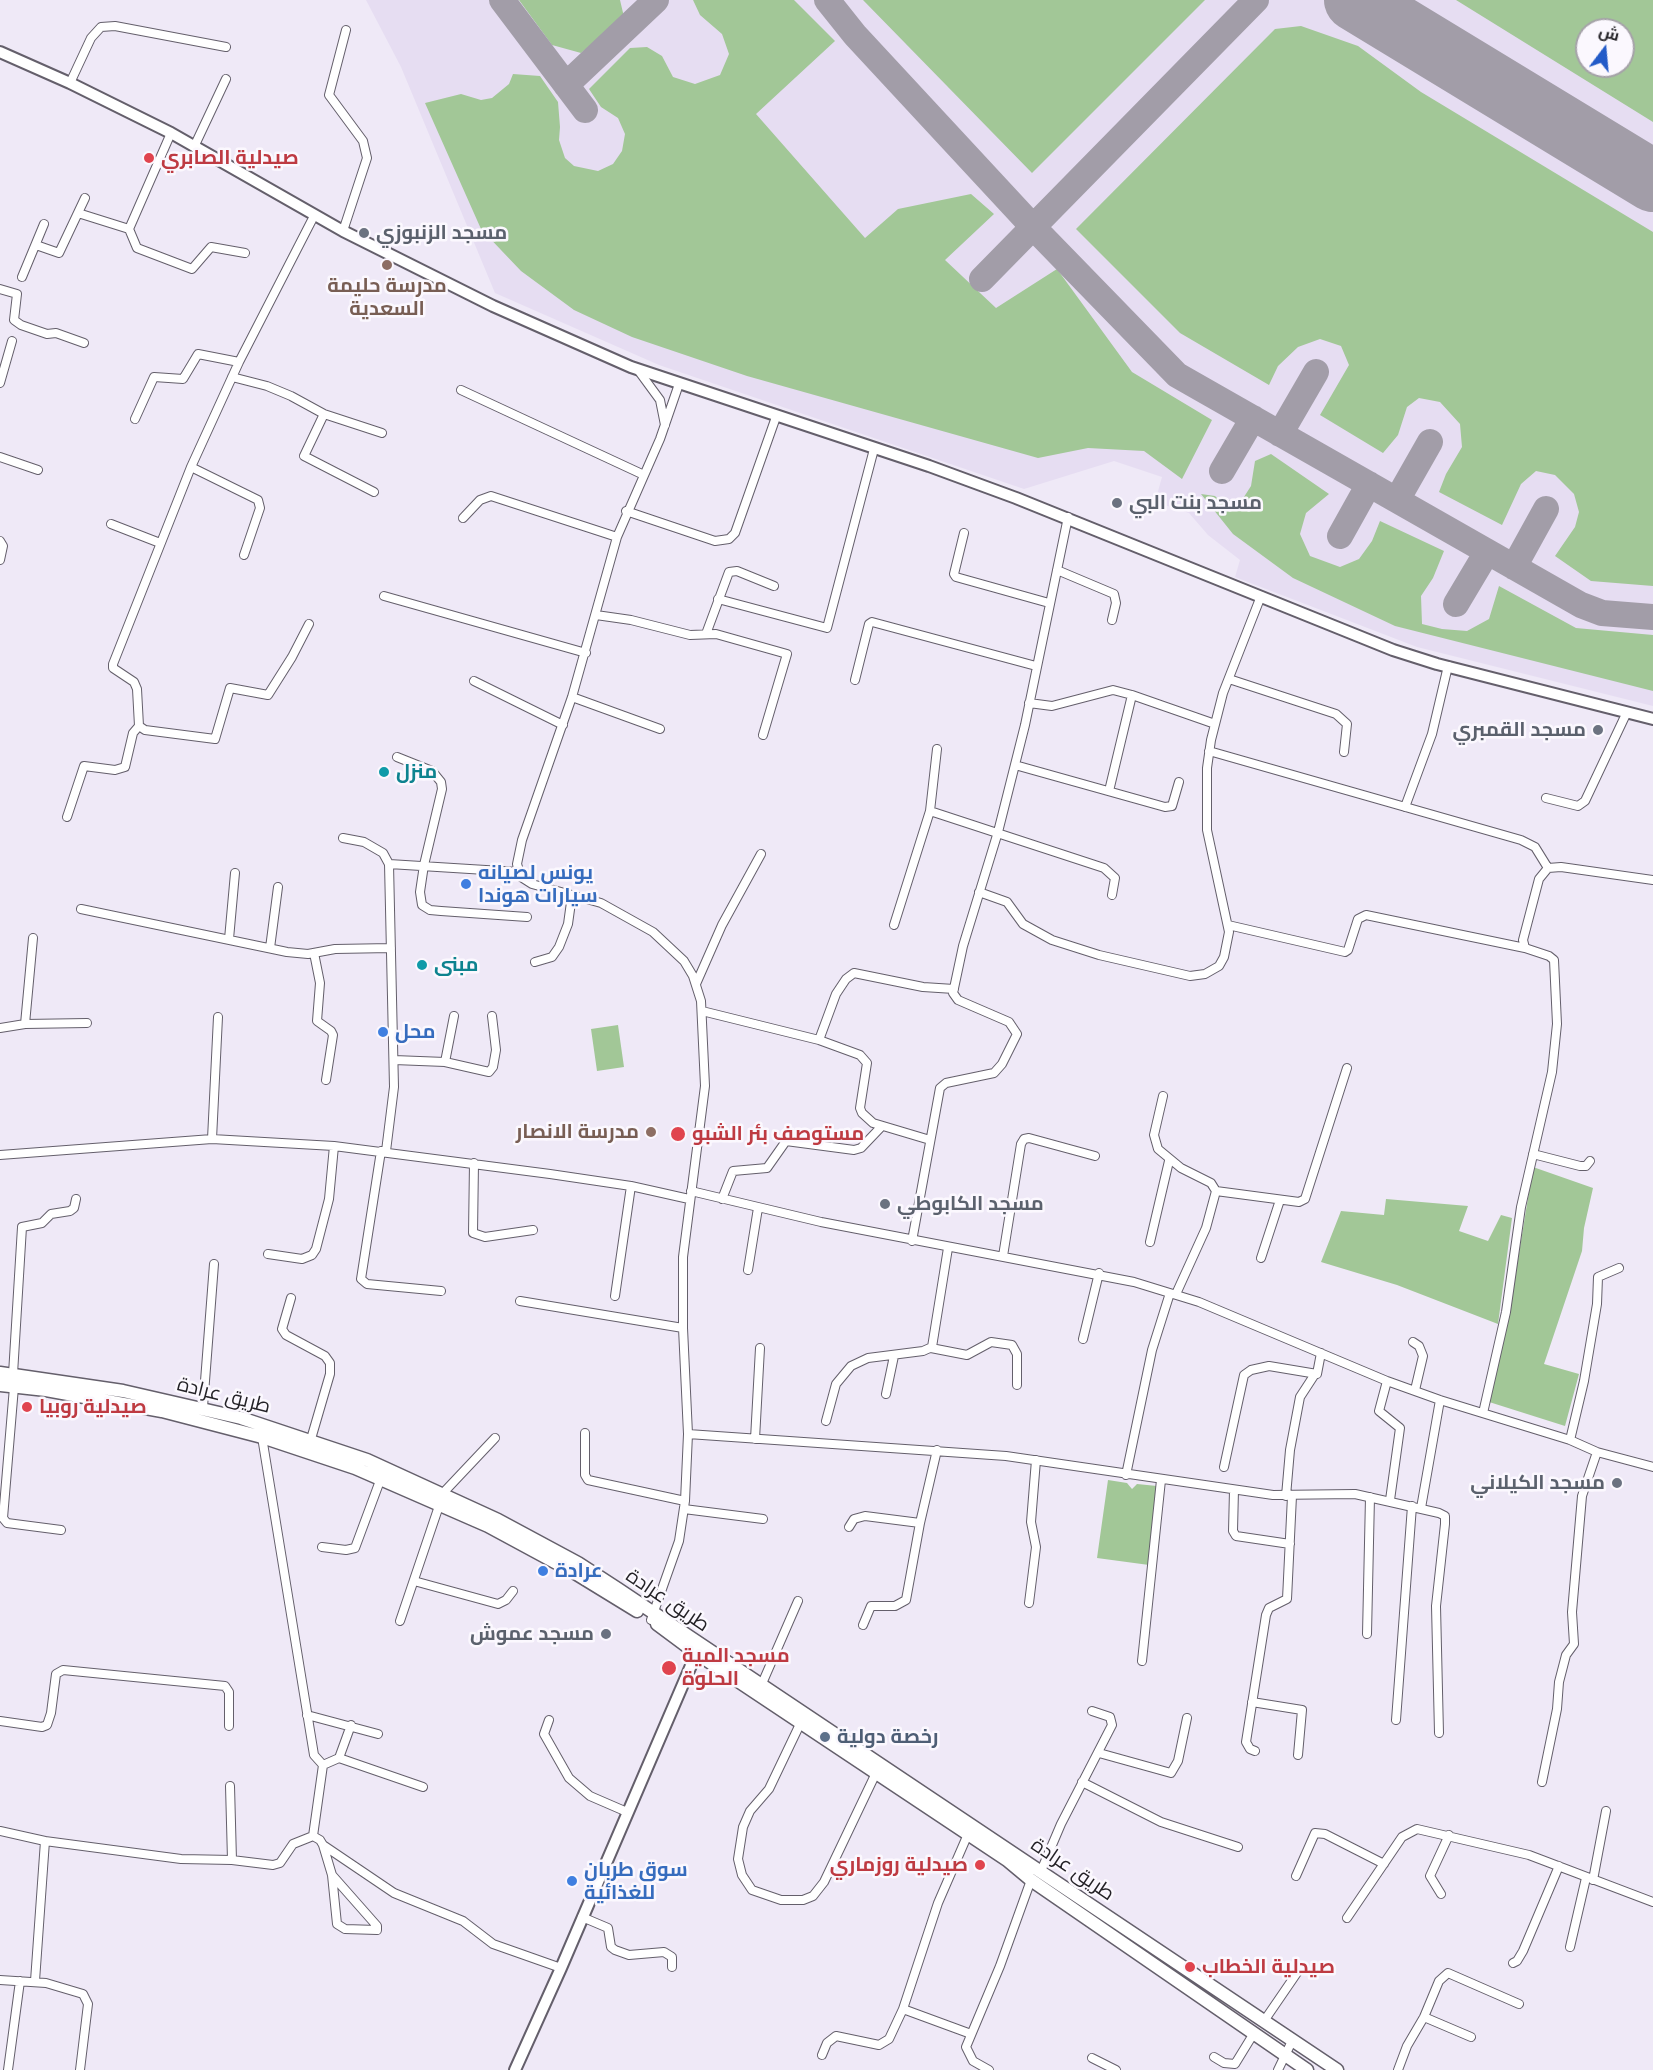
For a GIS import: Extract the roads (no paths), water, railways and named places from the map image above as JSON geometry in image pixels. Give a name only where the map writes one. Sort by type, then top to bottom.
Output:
[{"type":"main road","points":[[0,52],[70,83],[171,133],[314,216],[493,306],[638,369],[874,448],[1068,517],[1200,573],[1393,650],[1653,718]]},
{"type":"main road","name":"طريق عرادة","points":[[0,1385],[9,1378],[123,1391],[203,1407],[311,1439],[578,1563],[801,1722],[1007,1860],[1031,1880],[1306,2070]]},
{"type":"main road","name":"طريق عرادة","points":[[9,1378],[134,1405],[262,1437],[442,1498]]},
{"type":"main road","points":[[515,2070],[698,1648]]},
{"type":"main road","name":"طريق عرادة","points":[[698,1648],[833,1731],[1337,2070]]},
{"type":"main road","points":[[1306,2070],[1314,2055]]},
{"type":"street","points":[[70,83],[91,38],[101,27],[116,26],[226,47]]},
{"type":"street","points":[[343,231],[367,158],[363,141],[329,95],[346,30]]},
{"type":"street","points":[[194,147],[226,79]]},
{"type":"street","points":[[171,133],[129,229],[137,248],[192,269],[211,247],[245,253]]},
{"type":"street","points":[[36,245],[59,253],[85,198]]},
{"type":"street","points":[[78,213],[129,229]]},
{"type":"street","points":[[309,624],[268,695],[230,688],[214,739],[145,730],[140,726],[136,685],[113,668],[191,467],[239,362],[314,216]]},
{"type":"street","points":[[22,277],[44,224]]},
{"type":"street","points":[[0,290],[17,294],[14,320],[21,325],[84,343]]},
{"type":"street","points":[[0,383],[12,341]]},
{"type":"street","points":[[135,419],[154,377],[183,379],[198,354],[239,362]]},
{"type":"street","points":[[638,369],[660,400],[665,426]]},
{"type":"street","points":[[232,377],[291,396],[324,414],[382,433]]},
{"type":"street","points":[[653,1617],[676,1551],[684,1505],[688,1434],[683,1328],[683,1257],[705,1086],[702,1011],[696,984],[684,961],[653,932],[611,908],[532,884],[523,879],[518,872],[522,840],[572,697],[617,537],[626,511],[665,426],[679,384]]},
{"type":"street","points":[[461,390],[644,475]]},
{"type":"street","points":[[324,414],[304,456],[375,492]]},
{"type":"street","points":[[626,511],[715,540],[729,539],[735,533],[776,417]]},
{"type":"street","points":[[718,599],[827,628],[874,448]]},
{"type":"street","points":[[0,457],[38,470]]},
{"type":"street","points":[[191,467],[258,500],[260,508],[244,555]]},
{"type":"street","points":[[463,518],[480,500],[491,496],[617,537]]},
{"type":"street","points":[[912,1241],[942,1085],[994,1073],[1002,1064],[1017,1034],[1009,1022],[955,998],[954,989],[1015,765],[1068,517]]},
{"type":"street","points":[[111,524],[160,543]]},
{"type":"street","points":[[964,533],[954,574],[956,577],[1049,603]]},
{"type":"street","points":[[0,541],[3,546],[0,560]]},
{"type":"street","points":[[1057,570],[1114,594],[1116,603],[1112,620]]},
{"type":"street","points":[[706,634],[725,578],[733,571],[774,586]]},
{"type":"street","points":[[384,596],[585,653]]},
{"type":"street","points":[[979,892],[1007,902],[1023,924],[1052,940],[1099,955],[1190,976],[1204,974],[1219,966],[1228,944],[1228,925],[1207,830],[1209,751],[1229,679],[1261,596]]},
{"type":"street","points":[[596,615],[631,620],[690,635],[716,634],[787,654],[763,735]]},
{"type":"street","points":[[855,680],[869,624],[872,622],[1036,666]]},
{"type":"street","points":[[1405,807],[1432,735],[1448,666]]},
{"type":"street","points":[[1229,679],[1336,714],[1347,724],[1344,752]]},
{"type":"street","points":[[474,681],[563,725]]},
{"type":"street","points":[[1029,703],[1052,706],[1113,690],[1215,724]]},
{"type":"street","points":[[1109,791],[1132,695]]},
{"type":"street","points":[[572,697],[660,729]]},
{"type":"street","points":[[1546,798],[1578,806],[1585,801],[1627,712]]},
{"type":"street","points":[[67,817],[82,768],[88,765],[122,769],[125,767],[133,733],[140,726]]},
{"type":"street","points":[[894,925],[930,811],[936,749]]},
{"type":"street","points":[[1209,751],[1521,840],[1535,847],[1548,868]]},
{"type":"street","points":[[397,757],[432,771],[441,782],[442,789],[424,865],[420,899],[422,905],[430,910],[527,917]]},
{"type":"street","points":[[1015,765],[1170,807],[1179,782]]},
{"type":"street","points":[[930,811],[1110,871],[1115,878],[1112,895]]},
{"type":"street","points":[[344,838],[364,842],[383,853],[389,864],[394,1087],[361,1279],[367,1284],[441,1291]]},
{"type":"street","points":[[696,984],[722,925],[761,854]]},
{"type":"street","points":[[389,864],[518,872]]},
{"type":"street","points":[[1548,868],[1653,878]]},
{"type":"street","points":[[1526,948],[1523,940],[1526,925],[1539,879],[1548,868]]},
{"type":"street","points":[[229,939],[235,873]]},
{"type":"street","points":[[270,948],[278,887]]},
{"type":"street","points":[[535,962],[552,957],[559,947],[568,924],[572,895]]},
{"type":"street","points":[[81,909],[270,948],[314,953],[334,949],[391,948]]},
{"type":"street","points":[[1228,925],[1345,952],[1348,950],[1358,919],[1366,915],[1526,948],[1550,956],[1556,966],[1557,1024],[1552,1072],[1512,1260],[1506,1312],[1483,1413]]},
{"type":"street","points":[[25,1024],[33,938]]},
{"type":"street","points":[[314,953],[320,982],[317,1021],[333,1035],[326,1080]]},
{"type":"street","points":[[819,1040],[836,994],[846,979],[854,973],[924,987],[954,989]]},
{"type":"street","points":[[702,1011],[819,1040],[864,1059],[867,1063],[860,1108],[868,1120],[930,1140]]},
{"type":"street","points":[[445,1062],[454,1016]]},
{"type":"street","points":[[394,1060],[445,1062],[486,1072],[492,1070],[496,1040],[492,1016]]},
{"type":"street","points":[[212,1139],[218,1017]]},
{"type":"street","points":[[0,1028],[25,1024],[87,1023]]},
{"type":"street","points":[[1216,1191],[1299,1202],[1307,1196],[1347,1068]]},
{"type":"street","points":[[1126,1475],[1150,1360],[1173,1294],[1206,1228],[1216,1191],[1211,1183],[1170,1161],[1158,1149],[1154,1135],[1163,1096]]},
{"type":"street","points":[[722,1199],[733,1171],[767,1168],[786,1141],[854,1150],[861,1148],[882,1126]]},
{"type":"street","points":[[1003,1256],[1021,1144],[1024,1139],[1029,1138],[1095,1156]]},
{"type":"street","points":[[0,1155],[212,1139],[334,1146],[474,1163],[722,1199],[912,1241],[1099,1274],[1173,1294],[1387,1381],[1440,1400],[1570,1440],[1593,1448],[1597,1452],[1653,1467]]},
{"type":"street","points":[[268,1254],[302,1259],[312,1255],[316,1249],[329,1199],[334,1146]]},
{"type":"street","points":[[1533,1154],[1580,1166],[1586,1166],[1590,1161]]},
{"type":"street","points":[[1150,1242],[1170,1161]]},
{"type":"street","points":[[474,1163],[473,1233],[485,1237],[533,1230]]},
{"type":"street","points":[[615,1296],[631,1186]]},
{"type":"street","points":[[61,1530],[7,1523],[3,1518],[9,1378],[22,1227],[42,1223],[51,1214],[70,1211],[74,1208],[75,1199]]},
{"type":"street","points":[[1261,1258],[1280,1200]]},
{"type":"street","points":[[748,1270],[758,1208]]},
{"type":"street","points":[[931,1348],[948,1248]]},
{"type":"street","points":[[203,1407],[214,1264]]},
{"type":"street","points":[[1570,1440],[1584,1381],[1597,1304],[1598,1277],[1619,1268]]},
{"type":"street","points":[[1083,1339],[1099,1274]]},
{"type":"street","points":[[291,1298],[282,1329],[286,1335],[325,1356],[330,1363],[330,1374],[311,1439]]},
{"type":"street","points":[[520,1301],[683,1328]]},
{"type":"street","points":[[826,1421],[836,1384],[851,1366],[868,1358],[894,1356],[931,1348],[967,1355],[991,1342],[1012,1345],[1017,1353],[1017,1385]]},
{"type":"street","points":[[1413,1342],[1419,1346],[1423,1356],[1415,1390]]},
{"type":"street","points":[[755,1439],[760,1348]]},
{"type":"street","points":[[1255,1751],[1245,1742],[1266,1615],[1269,1608],[1287,1599],[1290,1544],[1290,1450],[1300,1396],[1319,1369],[1321,1353]]},
{"type":"street","points":[[886,1394],[894,1356]]},
{"type":"street","points":[[1224,1467],[1244,1375],[1251,1370],[1269,1366],[1315,1374]]},
{"type":"street","points":[[1387,1381],[1380,1411],[1400,1428],[1390,1500]]},
{"type":"street","points":[[1421,1508],[1440,1400]]},
{"type":"street","points":[[585,1433],[585,1475],[588,1480],[684,1505],[763,1519]]},
{"type":"street","points":[[688,1434],[937,1450],[1036,1460],[1234,1490],[1289,1496],[1347,1494],[1370,1497],[1390,1500],[1444,1516],[1436,1605],[1439,1733]]},
{"type":"street","points":[[262,1437],[314,1755],[323,1765]]},
{"type":"street","points":[[400,1622],[442,1498],[495,1438]]},
{"type":"street","points":[[863,1626],[867,1609],[871,1606],[895,1606],[906,1600],[920,1523],[937,1450]]},
{"type":"street","points":[[1542,1782],[1557,1709],[1559,1682],[1566,1655],[1574,1644],[1572,1612],[1582,1496],[1597,1452]]},
{"type":"street","points":[[1029,1603],[1036,1547],[1031,1522],[1036,1460]]},
{"type":"street","points":[[322,1547],[346,1550],[355,1548],[381,1478]]},
{"type":"street","points":[[1142,1661],[1161,1480]]},
{"type":"street","points":[[1234,1490],[1233,1532],[1236,1536],[1290,1544]]},
{"type":"street","points":[[1367,1634],[1370,1497]]},
{"type":"street","points":[[1396,1720],[1412,1506]]},
{"type":"street","points":[[849,1527],[854,1519],[865,1516],[920,1523]]},
{"type":"street","points":[[414,1581],[498,1604],[506,1600],[513,1591]]},
{"type":"street","points":[[761,1686],[798,1600]]},
{"type":"street","points":[[0,1721],[42,1727],[46,1725],[51,1713],[56,1674],[63,1670],[225,1686],[229,1692],[229,1726]]},
{"type":"street","points":[[1252,1702],[1302,1710],[1298,1755]]},
{"type":"street","points":[[1041,1871],[1082,1782],[1099,1753],[1112,1721],[1107,1715],[1092,1711]]},
{"type":"street","points":[[307,1715],[378,1734]]},
{"type":"street","points":[[1099,1753],[1171,1773],[1178,1761],[1187,1718]]},
{"type":"street","points":[[549,1720],[544,1734],[569,1778],[590,1796],[627,1812]]},
{"type":"street","points":[[801,1722],[769,1789],[750,1811],[743,1827],[738,1853],[739,1865],[742,1875],[752,1890],[781,1900],[804,1900],[816,1893],[876,1773]]},
{"type":"street","points":[[339,1758],[351,1725]]},
{"type":"street","points":[[323,1765],[339,1758],[423,1787]]},
{"type":"street","points":[[313,1836],[323,1765]]},
{"type":"street","points":[[1082,1782],[1161,1822],[1238,1847]]},
{"type":"street","points":[[230,1786],[232,1860]]},
{"type":"street","points":[[1570,1947],[1606,1811]]},
{"type":"street","points":[[1347,1918],[1402,1837],[1417,1829],[1529,1856],[1653,1902]]},
{"type":"street","points":[[0,1831],[45,1841],[181,1859],[232,1860],[273,1865],[280,1863],[293,1844],[313,1836]]},
{"type":"street","points":[[1296,1876],[1311,1836],[1315,1833],[1325,1834],[1384,1864]]},
{"type":"street","points":[[822,2055],[827,2043],[836,2036],[875,2045],[884,2044],[903,2009],[938,1903],[968,1834]]},
{"type":"street","points":[[1442,1894],[1430,1876],[1449,1835]]},
{"type":"street","points":[[313,1836],[323,1845],[332,1875],[337,1924],[345,1929],[377,1930],[375,1923],[332,1875]]},
{"type":"street","points":[[35,1981],[45,1841]]},
{"type":"street","points":[[323,1845],[394,1893],[463,1921],[493,1944],[561,1968]]},
{"type":"street","points":[[1513,1963],[1523,1951],[1559,1866]]},
{"type":"street","points":[[989,2070],[973,2061],[966,2047],[996,1976],[1031,1880]]},
{"type":"street","points":[[582,1917],[608,1928],[611,1947],[615,1950],[629,1955],[659,1951],[670,1956],[672,1967]]},
{"type":"street","points":[[1264,2021],[1301,1967]]},
{"type":"street","points":[[1398,2070],[1407,2046],[1424,2017],[1439,1981],[1448,1973],[1519,2004]]},
{"type":"street","points":[[0,1980],[35,1981],[79,1991],[87,1998],[80,2070]]},
{"type":"street","points":[[8,2070],[20,1981]]},
{"type":"street","points":[[903,2009],[971,2034]]},
{"type":"street","points":[[1424,2017],[1471,2037]]},
{"type":"street","points":[[1214,2057],[1224,2063],[1235,2064],[1254,2033]]},
{"type":"street","points":[[1278,2070],[1293,2041]]},
{"type":"street","points":[[1092,2058],[1116,2070]]},
{"type":"place","name":"صيدلية الصابري","points":[[149,158]]},
{"type":"place","name":"مسجد الزنبوزي","points":[[364,233]]},
{"type":"place","name":"مدرسة حليمة السعدية","points":[[387,265]]},
{"type":"place","name":"مسجد بنت البي","points":[[1117,503]]},
{"type":"place","name":"مسجد القمبري","points":[[1598,730]]},
{"type":"place","name":"منزل","points":[[384,772]]},
{"type":"place","name":"يونس لصيانه سيارات هوندا","points":[[466,884]]},
{"type":"place","name":"مبنى","points":[[422,965]]},
{"type":"place","name":"محل","points":[[383,1032]]},
{"type":"place","name":"مدرسة الانصار","points":[[651,1132]]},
{"type":"place","name":"مستوصف بئر الشبو","points":[[678,1134]]},
{"type":"place","name":"مسجد الكابوطي","points":[[885,1204]]},
{"type":"place","name":"صيدلية روبيا","points":[[27,1407]]},
{"type":"place","name":"مسجد الكيلاني","points":[[1617,1483]]},
{"type":"place","name":"عرادة","points":[[543,1571]]},
{"type":"place","name":"مسجد عموش","points":[[606,1634]]},
{"type":"place","name":"مسجد المية الحلوة","points":[[669,1668]]},
{"type":"place","name":"رخصة دولية","points":[[825,1737]]},
{"type":"place","name":"صيدلية روزماري","points":[[980,1865]]},
{"type":"place","name":"سوق طربان للغذائية","points":[[572,1881]]},
{"type":"place","name":"صيدلية الخطاب","points":[[1190,1967]]}]
